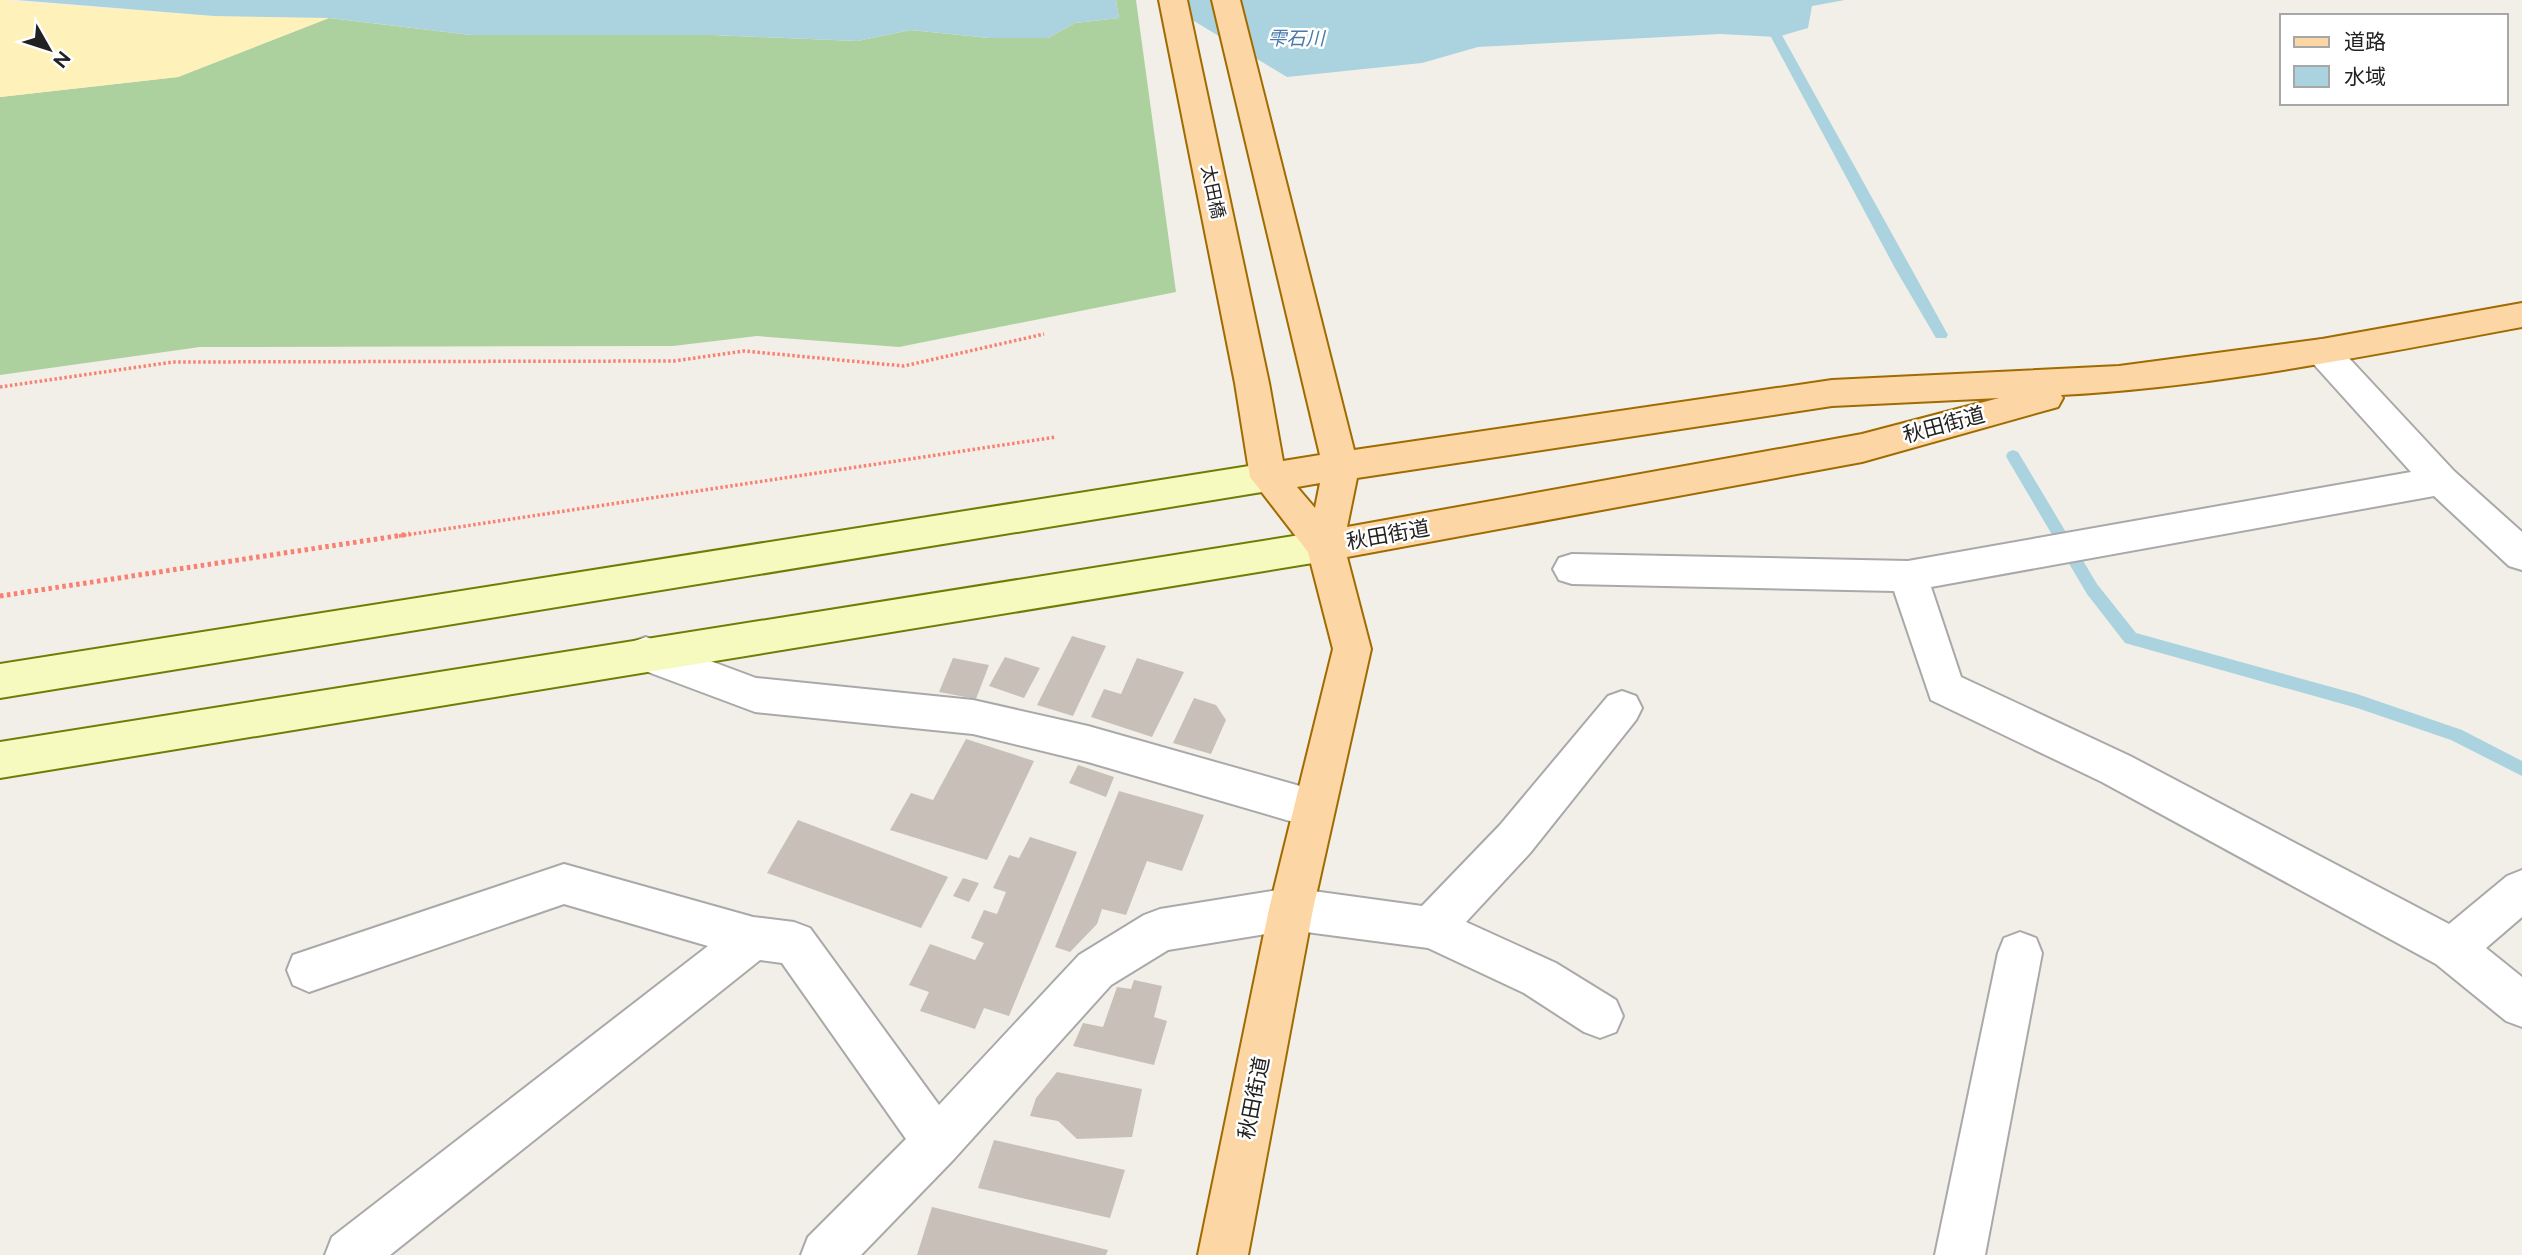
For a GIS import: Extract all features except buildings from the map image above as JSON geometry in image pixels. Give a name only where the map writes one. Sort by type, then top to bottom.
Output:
[{"type":"main road","name":"太田橋","points":[[1173,0],[1252,383],[1268,477]]},
{"type":"main road","points":[[1226,0],[1340,468],[1325,546]]},
{"type":"main road","name":"秋田街道","points":[[1268,477],[1832,393],[2119,379],[2322,351],[2522,315]]},
{"type":"main road","name":"秋田街道","points":[[1223,1255],[1292,909],[1352,649],[1325,546],[1862,448],[2119,379]]},
{"type":"main road","points":[[1268,477],[1325,546]]},
{"type":"street","points":[[2322,351],[2441,481],[2522,555]]},
{"type":"street","points":[[0,681],[1268,477]]},
{"type":"street","points":[[1572,569],[1908,576],[2441,481]]},
{"type":"street","points":[[0,760],[1325,546]]},
{"type":"street","points":[[1908,576],[1945,688],[2116,769],[2452,949],[2522,1006]]},
{"type":"street","points":[[646,654],[754,695],[974,717],[1088,744],[1314,809]]},
{"type":"street","points":[[1431,929],[1515,839],[1622,708]]},
{"type":"street","points":[[309,970],[564,884],[753,938],[794,943],[937,1142]]},
{"type":"street","points":[[2452,949],[2522,890]]},
{"type":"street","points":[[826,1255],[937,1142],[1095,970],[1160,930],[1292,909],[1431,929],[1539,978],[1600,1016]]},
{"type":"street","points":[[350,1255],[753,938]]},
{"type":"street","points":[[1961,1255],[2020,953]]},
{"type":"path","points":[[0,387],[173,362],[674,361],[744,351],[904,366],[1044,334]]},
{"type":"path","points":[[0,596],[1056,437]]},
{"type":"green space","points":[[1116,0],[1136,0],[1176,292],[899,347],[757,336],[673,346],[200,347],[0,375],[0,97],[178,77],[329,18],[471,35],[713,35],[857,41],[911,30],[989,38],[1048,38],[1075,23],[1119,18]]},
{"type":"sand","points":[[0,0],[214,16],[329,18],[178,77],[0,97]]},
{"type":"water","points":[[17,0],[1116,0],[1119,18],[1075,23],[1048,38],[989,38],[911,30],[857,41],[713,35],[471,35],[330,18],[214,16]]},
{"type":"water","name":"雫石川","points":[[1159,0],[1845,0],[1812,6],[1808,28],[1777,37],[1720,34],[1478,47],[1422,63],[1287,77]]},
{"type":"waterway","points":[[1762,0],[1777,37],[1941,335]]},
{"type":"waterway","points":[[2013,456],[2092,589],[2131,638],[2357,701],[2456,735],[2522,769]]}]
